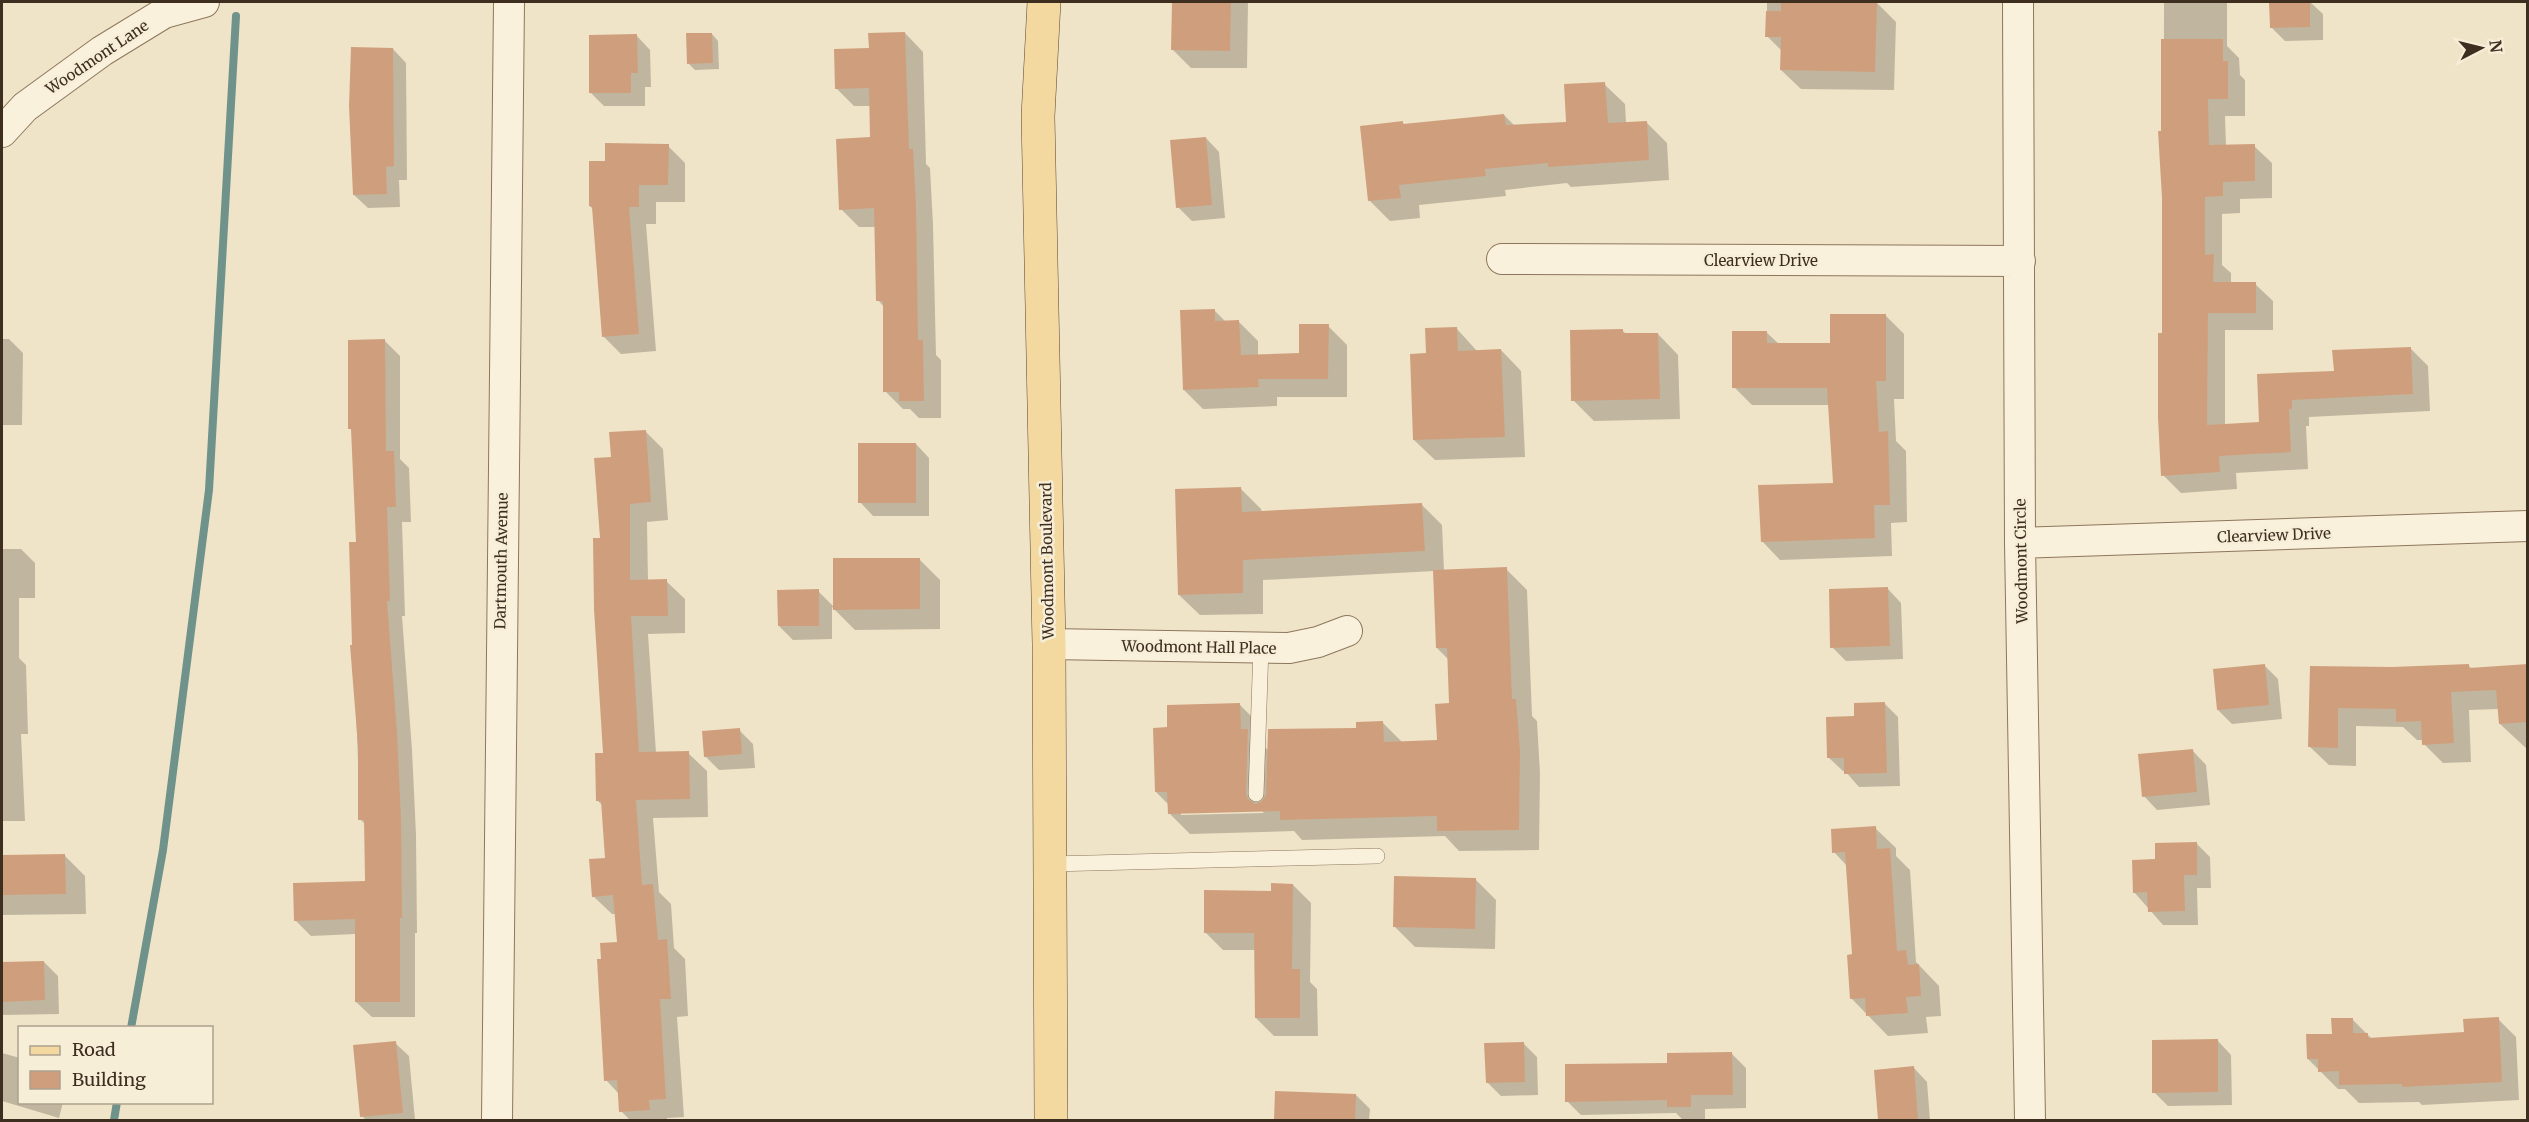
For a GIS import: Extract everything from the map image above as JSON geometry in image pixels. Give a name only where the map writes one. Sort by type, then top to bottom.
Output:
[{"type":"main road","name":"Woodmont Boulevard","points":[[1044,2],[1038,116],[1049,644],[1051,1120]]},
{"type":"street","name":"Woodmont Lane","points":[[2,132],[25,107],[102,51],[164,13],[204,2]]},
{"type":"street","name":"Dartmouth Avenue","points":[[497,1120],[509,2]]},
{"type":"street","name":"Woodmont Circle","points":[[2018,2],[2020,543],[2030,1120]]},
{"type":"street","name":"Clearview Drive","points":[[1502,259],[2020,261]]},
{"type":"street","name":"Clearview Drive","points":[[2020,543],[2528,526]]},
{"type":"street","name":"Woodmont Hall Place","points":[[1049,644],[1289,648],[1318,642],[1347,631]]},
{"type":"lane","points":[[1256,794],[1261,647]]},
{"type":"lane","points":[[1050,864],[1377,856]]},
{"type":"building","points":[[1172,2],[1231,2],[1230,51],[1171,50]]},
{"type":"building","points":[[1781,2],[1877,2],[1875,72],[1780,70],[1781,37],[1765,37],[1766,11],[1781,11]]},
{"type":"building","points":[[2269,2],[2310,2],[2310,27],[2270,28]]},
{"type":"building","points":[[905,32],[909,149],[913,149],[916,206],[918,340],[923,340],[924,401],[899,401],[899,392],[883,392],[883,301],[876,301],[874,208],[839,210],[836,139],[870,137],[869,88],[835,89],[834,49],[869,48],[868,33]]},
{"type":"building","points":[[686,33],[712,33],[713,63],[687,64]]},
{"type":"building","points":[[637,34],[638,73],[631,73],[631,93],[589,93],[589,35]]},
{"type":"building","points":[[2161,39],[2223,39],[2223,61],[2228,61],[2228,99],[2208,99],[2209,145],[2255,144],[2255,181],[2223,182],[2223,196],[2205,197],[2205,255],[2214,254],[2213,282],[2256,282],[2256,313],[2208,313],[2207,425],[2259,422],[2257,374],[2334,371],[2332,350],[2411,347],[2413,394],[2292,400],[2292,409],[2289,409],[2291,452],[2219,456],[2220,472],[2161,476],[2158,333],[2162,333],[2162,198],[2158,131],[2161,131]]},
{"type":"building","points":[[351,47],[393,48],[394,166],[386,167],[387,194],[353,195],[349,106]]},
{"type":"building","points":[[1605,82],[1608,123],[1647,121],[1649,160],[1548,167],[1548,163],[1485,169],[1486,176],[1399,185],[1401,198],[1368,201],[1360,126],[1504,114],[1506,125],[1566,122],[1564,84]]},
{"type":"building","points":[[1206,137],[1212,205],[1176,208],[1170,140]]},
{"type":"building","points":[[605,143],[669,144],[668,185],[639,185],[639,207],[629,207],[639,334],[602,337],[592,207],[589,206],[589,161],[605,161]]},
{"type":"building","points":[[1215,309],[1215,321],[1239,320],[1241,355],[1299,353],[1299,324],[1329,324],[1328,379],[1258,379],[1259,387],[1183,390],[1180,310]]},
{"type":"building","points":[[1830,314],[1886,314],[1886,381],[1876,381],[1879,432],[1888,431],[1890,505],[1874,505],[1875,538],[1761,542],[1758,485],[1833,483],[1827,388],[1732,388],[1732,331],[1767,331],[1767,343],[1830,343]]},
{"type":"building","points":[[1457,327],[1458,351],[1501,349],[1505,437],[1413,440],[1410,354],[1426,353],[1425,328]]},
{"type":"building","points":[[1623,329],[1623,333],[1658,333],[1660,399],[1571,401],[1570,330]]},
{"type":"building","points":[[385,339],[386,451],[394,451],[396,507],[387,507],[390,601],[387,601],[401,818],[400,1002],[355,1002],[355,919],[294,921],[293,883],[365,881],[364,820],[358,820],[358,746],[350,645],[352,645],[349,542],[356,542],[351,429],[348,429],[348,340]]},
{"type":"building","points":[[646,430],[651,502],[630,504],[630,580],[667,579],[668,616],[631,616],[639,752],[689,751],[690,799],[636,800],[642,885],[653,884],[658,940],[667,939],[671,999],[660,999],[666,1099],[649,1100],[650,1110],[619,1112],[617,1080],[604,1081],[597,959],[601,959],[600,943],[617,942],[613,895],[592,897],[589,859],[605,858],[601,801],[596,801],[595,753],[603,753],[594,609],[593,538],[600,538],[594,458],[611,457],[609,432]]},
{"type":"building","points":[[858,443],[916,443],[916,503],[858,503]]},
{"type":"building","points":[[1241,487],[1242,512],[1422,503],[1425,551],[1243,560],[1243,593],[1178,595],[1175,489]]},
{"type":"building","points":[[833,558],[920,558],[920,609],[833,610]]},
{"type":"building","points":[[1507,567],[1512,699],[1516,699],[1520,751],[1519,830],[1437,831],[1437,816],[1280,820],[1280,811],[1168,814],[1167,792],[1155,792],[1153,728],[1167,727],[1167,705],[1240,703],[1241,729],[1248,729],[1246,794],[1248,799],[1255,804],[1261,802],[1266,795],[1268,729],[1356,728],[1356,722],[1383,721],[1384,742],[1437,740],[1435,704],[1449,703],[1447,648],[1436,648],[1433,570]]},
{"type":"building","points":[[1888,587],[1890,646],[1830,648],[1829,589]]},
{"type":"building","points":[[819,589],[819,626],[778,626],[777,590]]},
{"type":"building","points":[[2265,664],[2269,705],[2217,710],[2213,669]]},
{"type":"building","points":[[2469,664],[2469,668],[2528,664],[2528,722],[2499,724],[2496,690],[2451,692],[2454,743],[2422,745],[2421,721],[2396,722],[2396,709],[2338,708],[2338,748],[2308,747],[2310,666],[2392,667]]},
{"type":"building","points":[[1885,702],[1887,773],[1844,774],[1844,758],[1827,758],[1826,717],[1854,716],[1854,703]]},
{"type":"building","points":[[740,728],[742,754],[704,757],[702,731]]},
{"type":"building","points":[[2193,749],[2197,792],[2142,797],[2138,754]]},
{"type":"building","points":[[1876,826],[1877,849],[1890,848],[1897,951],[1906,950],[1908,965],[1919,964],[1921,996],[1906,997],[1908,1013],[1866,1016],[1865,998],[1850,999],[1847,955],[1852,954],[1845,852],[1832,853],[1831,829]]},
{"type":"building","points":[[2197,842],[2197,875],[2184,875],[2185,911],[2148,912],[2147,892],[2133,893],[2132,860],[2155,859],[2155,843]]},
{"type":"building","points":[[65,854],[66,894],[2,895],[2,855]]},
{"type":"building","points":[[1394,876],[1476,878],[1475,929],[1393,927]]},
{"type":"building","points":[[1271,883],[1293,884],[1292,969],[1300,969],[1300,1018],[1255,1018],[1254,933],[1204,933],[1204,890],[1271,891]]},
{"type":"building","points":[[44,961],[45,1000],[2,1002],[2,962]]},
{"type":"building","points":[[2499,1017],[2502,1082],[2402,1087],[2402,1084],[2339,1085],[2339,1071],[2318,1072],[2318,1059],[2307,1059],[2306,1034],[2332,1034],[2331,1018],[2353,1018],[2353,1033],[2368,1033],[2368,1038],[2464,1032],[2463,1019]]},
{"type":"building","points":[[2218,1039],[2218,1092],[2152,1093],[2152,1040]]},
{"type":"building","points":[[396,1041],[403,1113],[360,1117],[353,1045]]},
{"type":"building","points":[[1524,1042],[1525,1082],[1486,1083],[1484,1043]]},
{"type":"building","points":[[1732,1052],[1733,1095],[1691,1095],[1691,1107],[1667,1107],[1667,1100],[1565,1102],[1565,1064],[1667,1063],[1667,1053]]},
{"type":"building","points":[[1914,1066],[1918,1120],[1878,1120],[1874,1070]]},
{"type":"building","points":[[1275,1091],[1356,1094],[1355,1120],[1274,1120]]},
{"type":"waterway","points":[[131,1026],[163,850],[209,490],[236,16]]},
{"type":"waterway","points":[[114,1120],[117,1104]]}]
